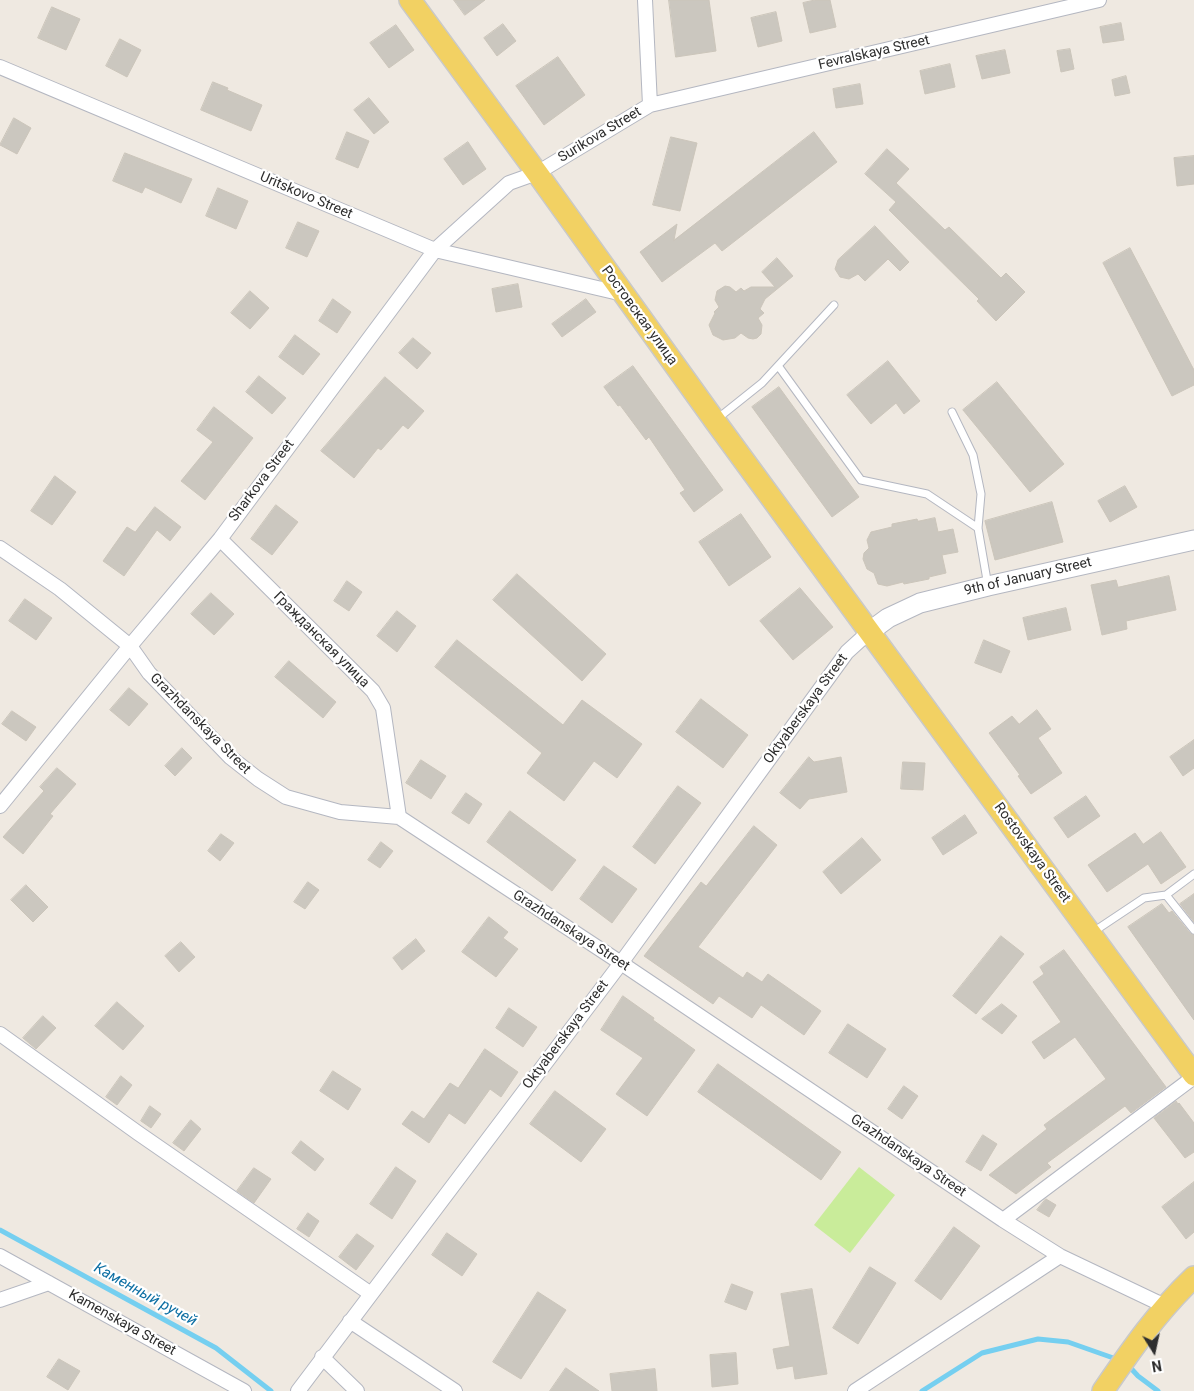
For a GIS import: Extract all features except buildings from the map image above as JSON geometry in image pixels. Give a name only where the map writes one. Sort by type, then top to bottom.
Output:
[{"type":"main road","name":"Ростовская улица","points":[[410,0],[869,632]]},
{"type":"main road","name":"9th of January Street","points":[[869,632],[888,618],[920,603],[1194,540]]},
{"type":"main road","name":"Rostovskaya Street","points":[[869,632],[1194,1076]]},
{"type":"main road","points":[[1103,1391],[1140,1337],[1165,1306],[1194,1277]]},
{"type":"street","name":"Surikova Street","points":[[537,173],[650,106],[645,0]]},
{"type":"street","name":"Fevralskaya Street","points":[[650,106],[1098,0]]},
{"type":"street","name":"Uritskovo Street","points":[[0,66],[435,250],[623,294]]},
{"type":"street","name":"Sharkova Street","points":[[0,806],[220,539],[435,250],[509,183],[537,173]]},
{"type":"street","name":"Гражданская улица","points":[[220,539],[373,691],[383,708],[399,818]]},
{"type":"street","name":"Grazhdanskaya Street","points":[[0,548],[60,589],[130,646],[149,673],[230,757],[258,779],[286,797],[340,812],[399,818],[620,963],[1003,1220],[1060,1256],[1165,1306]]},
{"type":"street","name":"Oktyaberskaya Street","points":[[298,1391],[620,963],[847,652],[869,632]]},
{"type":"street","points":[[0,1034],[370,1294]]},
{"type":"street","points":[[1003,1220],[1194,1076]]},
{"type":"street","name":"Kamenskaya Street","points":[[0,1256],[244,1391]]},
{"type":"street","points":[[855,1391],[1060,1256]]},
{"type":"street","points":[[0,1300],[49,1283]]},
{"type":"street","points":[[350,1321],[455,1391]]},
{"type":"street","points":[[322,1357],[357,1391]]},
{"type":"lane","points":[[715,421],[762,383],[834,305]]},
{"type":"lane","points":[[779,366],[861,480],[927,494],[978,528]]},
{"type":"lane","points":[[952,412],[973,455],[981,494],[978,528],[988,586]]},
{"type":"lane","points":[[1091,934],[1144,898],[1166,895],[1194,874]]},
{"type":"lane","points":[[1166,895],[1194,930]]},
{"type":"green space","points":[[859,1167],[895,1195],[850,1253],[814,1225]]},
{"type":"waterway","name":"Каменный ручей","points":[[0,1230],[216,1348],[271,1391]]},
{"type":"waterway","name":"Каменный ручей","points":[[922,1391],[982,1353],[1038,1339],[1068,1342],[1119,1360]]},
{"type":"waterway","name":"Каменный ручей","points":[[1127,1364],[1138,1376],[1158,1391]]}]
